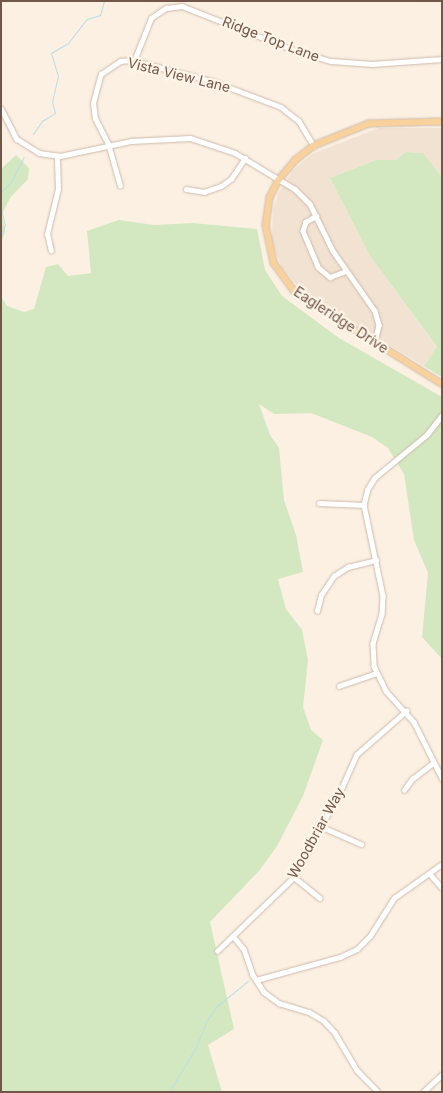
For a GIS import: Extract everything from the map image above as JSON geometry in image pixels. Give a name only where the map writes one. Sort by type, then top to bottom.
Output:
[{"type":"main road","name":"Eagleridge Drive","points":[[442,122],[370,124],[314,146],[296,160],[279,180],[270,198],[266,225],[268,246],[279,273],[294,291],[309,303],[442,384]]},
{"type":"street","name":"Ridge Top Lane","points":[[134,61],[151,18],[171,7],[192,6],[296,51],[332,61],[372,64],[442,59]]},
{"type":"street","name":"Vista View Lane","points":[[120,186],[108,144],[94,114],[94,90],[108,67],[120,61],[134,61],[227,85],[281,106],[299,121],[314,146]]},
{"type":"street","points":[[1,108],[7,125],[26,147],[57,156],[108,144],[182,137],[215,144],[245,158],[304,196],[346,271],[377,314],[379,325],[375,342]]},
{"type":"street","points":[[2,127],[7,125]]},
{"type":"street","points":[[51,251],[48,234],[58,188],[57,156]]},
{"type":"street","points":[[186,189],[204,192],[221,186],[231,178],[245,158]]},
{"type":"street","points":[[316,216],[306,222],[303,231],[318,267],[330,277],[346,271]]},
{"type":"street","points":[[442,416],[426,435],[375,478],[364,505],[383,601],[373,649],[376,673],[386,691],[406,711],[432,764],[442,778]]},
{"type":"street","points":[[319,503],[364,505]]},
{"type":"street","points":[[317,611],[321,594],[334,576],[348,567],[376,560]]},
{"type":"street","points":[[339,686],[376,673]]},
{"type":"street","name":"Woodbriar Way","points":[[217,951],[294,877],[356,755],[406,711]]},
{"type":"street","points":[[404,790],[412,778],[432,764]]},
{"type":"street","points":[[320,826],[361,844]]},
{"type":"street","points":[[256,980],[340,957],[357,950],[370,936],[394,898],[442,864]]},
{"type":"street","points":[[430,874],[442,888]]},
{"type":"street","points":[[294,877],[320,898]]},
{"type":"street","points":[[233,936],[247,954],[256,980],[275,1001],[309,1012],[324,1021],[336,1033],[357,1070],[378,1092]]},
{"type":"street","points":[[423,1092],[442,1074]]},
{"type":"shaded area","points":[[379,128],[442,128],[442,177],[423,153],[406,152],[396,160],[375,160],[330,178],[370,256],[437,348],[424,366],[302,291],[281,266],[272,240],[273,210],[278,194],[293,170],[312,154]]},
{"type":"green space","points":[[406,152],[423,153],[442,177],[442,377],[424,366],[437,347],[370,256],[330,178],[376,160],[396,160]]},
{"type":"green space","points":[[16,155],[29,168],[28,179],[10,198],[2,214],[5,232],[1,243],[1,169]]},
{"type":"green space","points":[[119,220],[154,225],[193,223],[257,229],[265,270],[282,296],[339,338],[442,397],[442,659],[422,637],[428,573],[414,540],[404,474],[388,448],[372,437],[311,413],[274,414],[259,404],[270,435],[279,448],[284,500],[296,535],[303,572],[278,579],[286,609],[302,630],[308,660],[303,707],[311,730],[323,740],[303,796],[277,846],[259,871],[210,922],[234,1029],[208,1045],[222,1092],[1,1092],[1,296],[7,306],[24,312],[34,309],[46,267],[58,264],[68,276],[91,273],[87,231]]},
{"type":"waterway","points":[[33,134],[42,121],[55,113],[52,102],[58,76],[51,53],[68,43],[87,19],[100,15],[104,1]]},
{"type":"waterway","points":[[1,192],[11,182],[24,157]]},
{"type":"waterway","points":[[1,209],[5,225],[1,235]]},
{"type":"waterway","points":[[169,1092],[196,1047],[207,1020],[217,1006],[248,981]]}]
